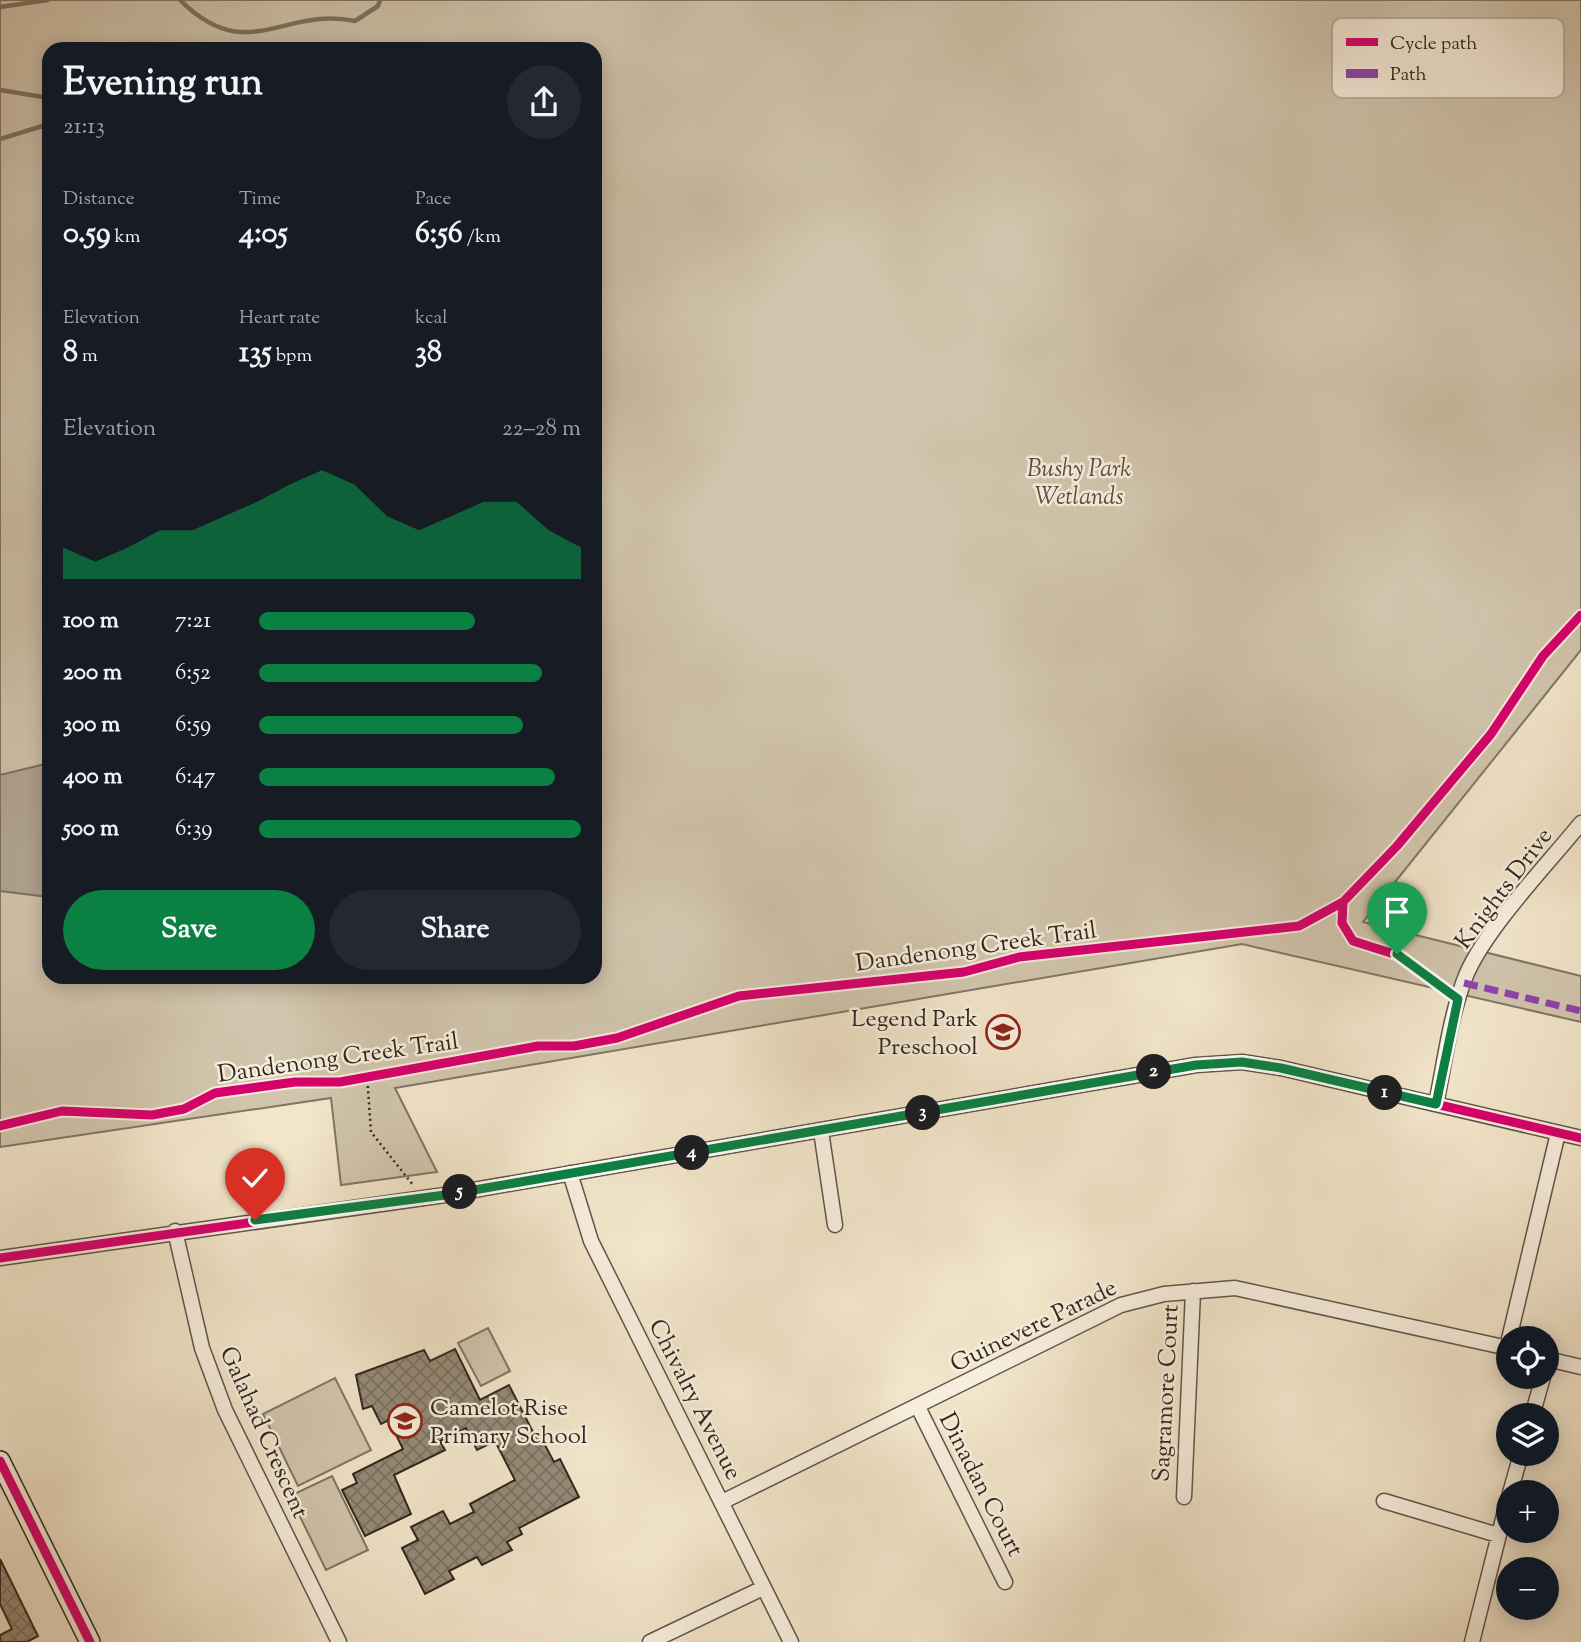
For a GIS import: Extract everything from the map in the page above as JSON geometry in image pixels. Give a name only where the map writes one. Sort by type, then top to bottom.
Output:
[{"type":"main road","points":[[0,1461],[90,1642]]},
{"type":"street","name":"Knights Drive","points":[[1436,1104],[1458,999],[1468,971],[1488,937],[1576,839],[1581,823]]},
{"type":"street","points":[[0,1258],[417,1198],[1196,1065],[1242,1062],[1281,1068],[1581,1138]]},
{"type":"street","points":[[821,1131],[835,1225]]},
{"type":"street","points":[[1512,1326],[1558,1133]]},
{"type":"street","name":"Chivalry Avenue","points":[[570,1173],[592,1241],[791,1642]]},
{"type":"street","name":"Galahad Crescent","points":[[175,1231],[202,1348],[225,1410],[339,1642]]},
{"type":"street","name":"Guinevere Parade","points":[[722,1502],[1122,1305],[1164,1294],[1235,1288],[1496,1341]]},
{"type":"street","name":"Sagramore Court","points":[[1184,1497],[1193,1291]]},
{"type":"street","points":[[1559,1362],[1581,1367]]},
{"type":"street","name":"Dinadan Court","points":[[918,1407],[1005,1582]]},
{"type":"street","points":[[1384,1501],[1496,1534]]},
{"type":"street","points":[[1472,1642],[1496,1543]]},
{"type":"street","points":[[650,1642],[763,1588]]},
{"type":"path","points":[[367,1076],[371,1132],[382,1150],[412,1181],[417,1198]]},
{"type":"green space","name":"Bushy Park Wetlands","points":[[0,0],[1581,0],[1581,650],[1363,922],[1581,976],[1581,1022],[1242,944],[395,1088],[437,1172],[341,1185],[331,1098],[0,1147]]},
{"type":"green space","points":[[488,1328],[510,1371],[481,1386],[458,1343]]},
{"type":"green space","points":[[335,1378],[371,1450],[298,1486],[263,1414]]},
{"type":"green space","points":[[332,1476],[368,1550],[326,1570],[290,1496]]},
{"type":"shaded area","points":[[42,765],[42,896],[0,891],[0,775]]},
{"type":"building","points":[[455,1349],[480,1400],[509,1385],[534,1434],[538,1432],[554,1462],[560,1459],[579,1497],[519,1528],[522,1534],[507,1542],[512,1550],[482,1565],[477,1557],[449,1571],[454,1579],[425,1594],[402,1548],[418,1540],[411,1527],[443,1511],[450,1524],[474,1512],[470,1504],[515,1480],[495,1441],[477,1450],[466,1428],[440,1441],[445,1450],[394,1475],[411,1514],[365,1536],[342,1490],[357,1483],[353,1474],[403,1449],[389,1420],[381,1424],[372,1406],[363,1409],[356,1375],[424,1350],[430,1361]]},
{"type":"building","points":[[0,1559],[38,1636],[27,1642],[0,1642],[0,1635],[12,1629],[0,1604]]},
{"type":"waterway","points":[[0,7],[48,0]]},
{"type":"waterway","points":[[180,0],[204,20],[225,29],[246,32],[307,21],[355,21],[378,6],[380,0]]},
{"type":"waterway","points":[[0,90],[42,97]]},
{"type":"waterway","points":[[0,139],[42,126]]},
{"type":"marked path","points":[[1464,983],[1581,1011]]},
{"type":"cycle path","name":"Dandenong Creek Trail","points":[[0,1126],[62,1111],[152,1115],[184,1109],[215,1093],[295,1082],[340,1082],[538,1046],[574,1046],[617,1038],[739,996],[964,972],[1019,957],[1299,926],[1343,902],[1397,846],[1491,734],[1543,656],[1581,615]]},
{"type":"cycle path","points":[[1343,902],[1342,923],[1353,941],[1397,955],[1458,999]]},
{"type":"cycle path","points":[[0,1258],[445,1195],[1196,1065],[1242,1062],[1281,1068],[1581,1138]]},
{"type":"cycle path","points":[[0,1461],[90,1642]]},
{"type":"place","name":"Legend Park Preschool","points":[[1003,1032]]},
{"type":"place","name":"Camelot Rise Primary School","points":[[405,1421]]},
{"type":"route","points":[[255,1220],[445,1195],[1196,1065],[1242,1062],[1281,1068],[1436,1104],[1458,999],[1397,954]]}]
